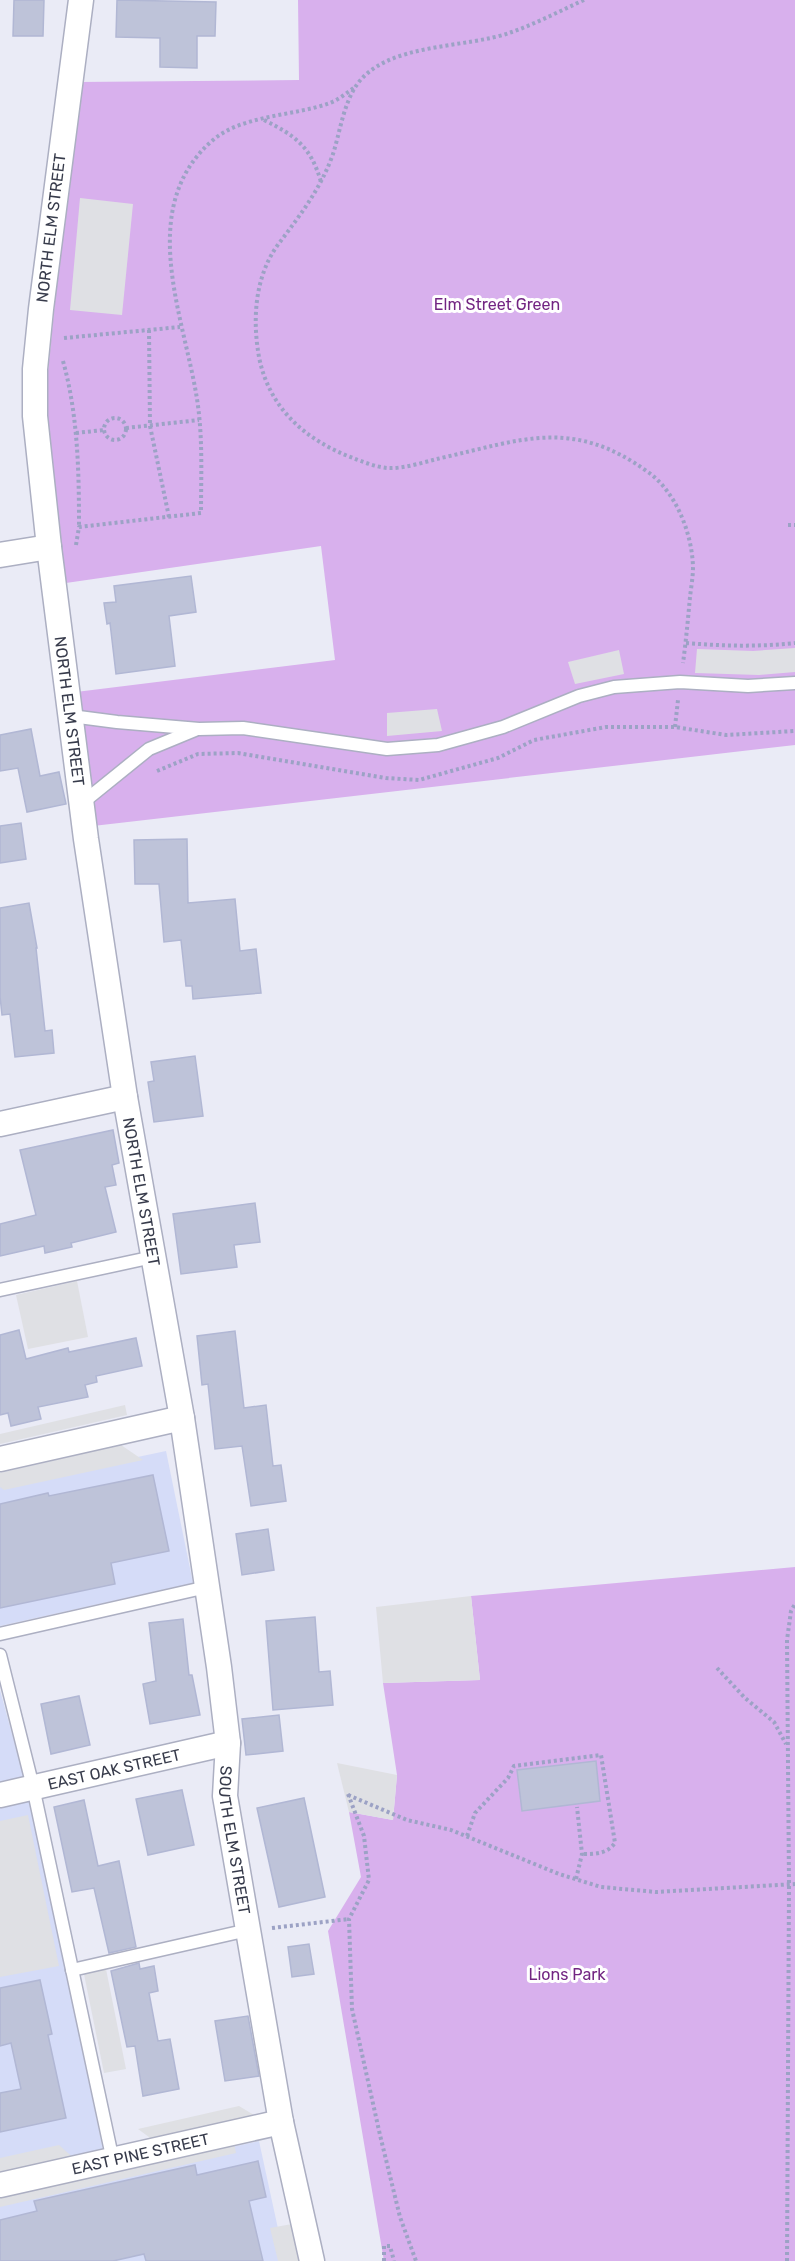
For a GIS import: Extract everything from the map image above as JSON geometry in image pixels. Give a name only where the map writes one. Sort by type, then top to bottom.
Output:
[{"type":"street","name":"NORTH ELM STREET","points":[[81,0],[42,297],[35,369],[35,416],[81,804],[125,1097],[182,1418]]},
{"type":"street","points":[[0,555],[49,547]]},
{"type":"street","points":[[0,1124],[125,1097]]},
{"type":"street","points":[[0,1459],[182,1418]]},
{"type":"street","name":"SOUTH ELM STREET","points":[[182,1418],[228,1743],[225,1796],[257,1930],[281,2122],[312,2261]]},
{"type":"street","name":"EAST OAK STREET","points":[[0,1795],[228,1743]]},
{"type":"street","name":"EAST PINE STREET","points":[[0,2185],[281,2122]]},
{"type":"lane","points":[[71,716],[117,723],[199,729],[243,728],[387,749],[438,745],[503,727],[579,696],[614,687],[680,682],[748,686],[795,683]]},
{"type":"lane","points":[[81,804],[149,748],[199,729]]},
{"type":"lane","points":[[0,1290],[153,1257]]},
{"type":"lane","points":[[0,1634],[207,1587]]},
{"type":"lane","points":[[0,1655],[33,1787],[113,2161]]},
{"type":"lane","points":[[72,1970],[257,1930]]},
{"type":"path","points":[[79,527],[201,513],[199,420],[189,360],[171,279],[170,228],[175,202],[185,175],[214,139],[236,126],[332,102],[357,85],[380,64],[411,51],[444,48],[511,33],[584,0]]},
{"type":"path","points":[[357,85],[342,120],[333,155],[321,182],[310,203],[272,252],[264,271],[258,296],[255,329],[265,383],[283,411],[305,433],[329,449],[388,468],[426,462],[524,438],[556,437],[590,442],[622,456],[651,474],[673,499],[687,532],[693,567],[675,727],[726,735],[795,731]]},
{"type":"path","points":[[263,120],[283,129],[299,142],[316,163],[321,182]]},
{"type":"path","points":[[62,329],[60,339],[180,327]]},
{"type":"path","points":[[149,330],[150,426],[169,517]]},
{"type":"path","points":[[52,571],[67,567],[73,559],[79,527],[76,433],[70,387],[62,359]]},
{"type":"path","points":[[114,418],[123,422],[126,428],[121,438],[114,440],[107,436],[104,430],[105,423],[114,418]]},
{"type":"path","points":[[126,428],[199,420]]},
{"type":"path","points":[[76,433],[104,430]]},
{"type":"path","points":[[788,525],[795,525]]},
{"type":"path","points":[[686,642],[728,647],[760,647],[795,643]]},
{"type":"path","points":[[787,2261],[789,1885],[786,1744],[787,1640],[791,1611],[795,1604]]},
{"type":"path","points":[[717,1668],[745,1698],[774,1722],[786,1744]]},
{"type":"path","points":[[467,1836],[475,1813],[508,1778],[514,1766],[601,1755],[615,1843],[604,1852],[582,1854]]},
{"type":"path","points":[[416,2261],[400,2217],[352,2009],[350,1919],[369,1880],[364,1836],[348,1794],[407,1820],[452,1830],[601,1887],[656,1892],[795,1884]]},
{"type":"path","points":[[576,1879],[582,1854],[577,1807]]},
{"type":"path","points":[[257,1930],[350,1919]]},
{"type":"path","points":[[384,2261],[384,2246],[390,2246],[394,2261]]},
{"type":"shaded area","points":[[80,198],[133,204],[122,315],[70,310]]},
{"type":"shaded area","points":[[795,648],[795,672],[759,675],[695,673],[697,649],[753,651]]},
{"type":"shaded area","points":[[619,650],[624,674],[575,684],[568,662]]},
{"type":"shaded area","points":[[437,709],[442,731],[387,736],[387,713]]},
{"type":"shaded area","points":[[77,1281],[88,1337],[28,1349],[16,1295]]},
{"type":"shaded area","points":[[125,1405],[127,1415],[0,1444],[0,1434]]},
{"type":"shaded area","points":[[121,1445],[143,1460],[4,1490],[0,1487],[0,1473]]},
{"type":"shaded area","points":[[166,1451],[193,1583],[0,1626],[0,1486]]},
{"type":"shaded area","points":[[471,1596],[480,1680],[383,1683],[376,1607]]},
{"type":"shaded area","points":[[0,1690],[30,1800],[108,2174],[259,2141],[285,2261],[0,2261]]},
{"type":"shaded area","points":[[337,1763],[397,1775],[393,1820],[349,1812]]},
{"type":"shaded area","points":[[28,1815],[59,1966],[0,1977],[0,1821]]},
{"type":"shaded area","points":[[106,1969],[126,2069],[104,2073],[84,1974]]},
{"type":"shaded area","points":[[239,2106],[262,2120],[157,2143],[138,2129]]},
{"type":"shaded area","points":[[234,2143],[236,2153],[0,2207],[0,2196]]},
{"type":"shaded area","points":[[59,2145],[77,2161],[0,2178],[0,2158]]},
{"type":"shaded area","points":[[292,2224],[300,2261],[278,2261],[270,2228]]},
{"type":"green space","name":"Elm Street Green","points":[[298,0],[795,0],[795,745],[93,826],[76,692],[335,660],[321,546],[59,584],[45,401],[77,82],[299,80]]},
{"type":"green space","name":"Lions Park","points":[[795,1567],[795,2261],[384,2261],[328,1931],[361,1877],[349,1812],[393,1820],[397,1775],[383,1683],[480,1680],[471,1596]]},
{"type":"building","points":[[14,0],[44,0],[43,36],[13,36]]},
{"type":"building","points":[[117,0],[216,2],[215,36],[197,36],[197,68],[160,67],[160,38],[116,37]]},
{"type":"building","points":[[191,576],[196,612],[169,616],[175,666],[116,674],[110,623],[107,624],[104,603],[116,602],[114,586]]},
{"type":"building","points":[[31,729],[40,776],[59,772],[66,804],[27,812],[18,768],[0,771],[0,735]]},
{"type":"building","points":[[21,823],[26,859],[0,863],[0,826]]},
{"type":"building","points":[[187,839],[188,903],[235,899],[240,951],[256,949],[261,993],[193,999],[192,986],[186,986],[181,940],[164,942],[159,884],[135,884],[134,840]]},
{"type":"building","points":[[29,903],[37,948],[45,1031],[52,1030],[54,1053],[15,1057],[10,1014],[2,1015],[0,996],[0,908]]},
{"type":"building","points":[[195,1056],[203,1116],[154,1122],[148,1082],[154,1081],[151,1062]]},
{"type":"building","points":[[113,1130],[119,1163],[112,1165],[116,1185],[105,1187],[116,1232],[71,1243],[72,1247],[45,1253],[44,1246],[0,1256],[0,1224],[36,1215],[20,1150]]},
{"type":"building","points":[[255,1203],[260,1242],[234,1245],[237,1267],[181,1274],[173,1214]]},
{"type":"building","points":[[19,1330],[26,1359],[68,1348],[69,1352],[136,1338],[142,1366],[96,1376],[97,1382],[85,1385],[88,1397],[38,1407],[41,1419],[11,1426],[8,1413],[0,1415],[0,1335]]},
{"type":"building","points":[[235,1331],[244,1408],[266,1405],[273,1466],[281,1465],[286,1501],[251,1506],[242,1446],[215,1449],[208,1384],[202,1385],[197,1336]]},
{"type":"building","points":[[153,1475],[169,1551],[111,1563],[115,1584],[0,1608],[0,1504],[48,1493],[49,1496]]},
{"type":"building","points":[[268,1529],[274,1570],[242,1575],[236,1534]]},
{"type":"building","points":[[315,1617],[319,1672],[330,1671],[333,1705],[273,1710],[266,1621]]},
{"type":"building","points":[[183,1619],[189,1675],[192,1675],[200,1715],[150,1724],[143,1684],[156,1681],[149,1623]]},
{"type":"building","points":[[79,1696],[90,1745],[51,1754],[41,1704]]},
{"type":"building","points":[[279,1715],[283,1751],[246,1755],[242,1719]]},
{"type":"building","points":[[596,1761],[600,1801],[522,1811],[517,1770]]},
{"type":"building","points":[[182,1790],[194,1845],[148,1855],[136,1799]]},
{"type":"building","points":[[304,1798],[325,1897],[279,1907],[257,1808]]},
{"type":"building","points":[[84,1800],[98,1866],[119,1861],[136,1947],[109,1953],[94,1888],[72,1892],[54,1807]]},
{"type":"building","points":[[309,1944],[314,1974],[292,1977],[288,1947]]},
{"type":"building","points":[[139,1963],[140,1969],[154,1966],[158,1991],[149,1993],[158,2041],[170,2039],[179,2089],[143,2096],[135,2046],[127,2047],[111,1971]]},
{"type":"building","points":[[40,1980],[52,2034],[48,2035],[66,2118],[0,2132],[0,2093],[21,2089],[11,2043],[0,2046],[0,1988]]},
{"type":"building","points":[[248,2016],[259,2076],[225,2081],[215,2021]]},
{"type":"building","points":[[258,2161],[266,2197],[249,2201],[263,2261],[146,2261],[144,2254],[113,2261],[0,2261],[0,2220],[37,2211],[34,2201],[195,2165],[197,2175]]}]
